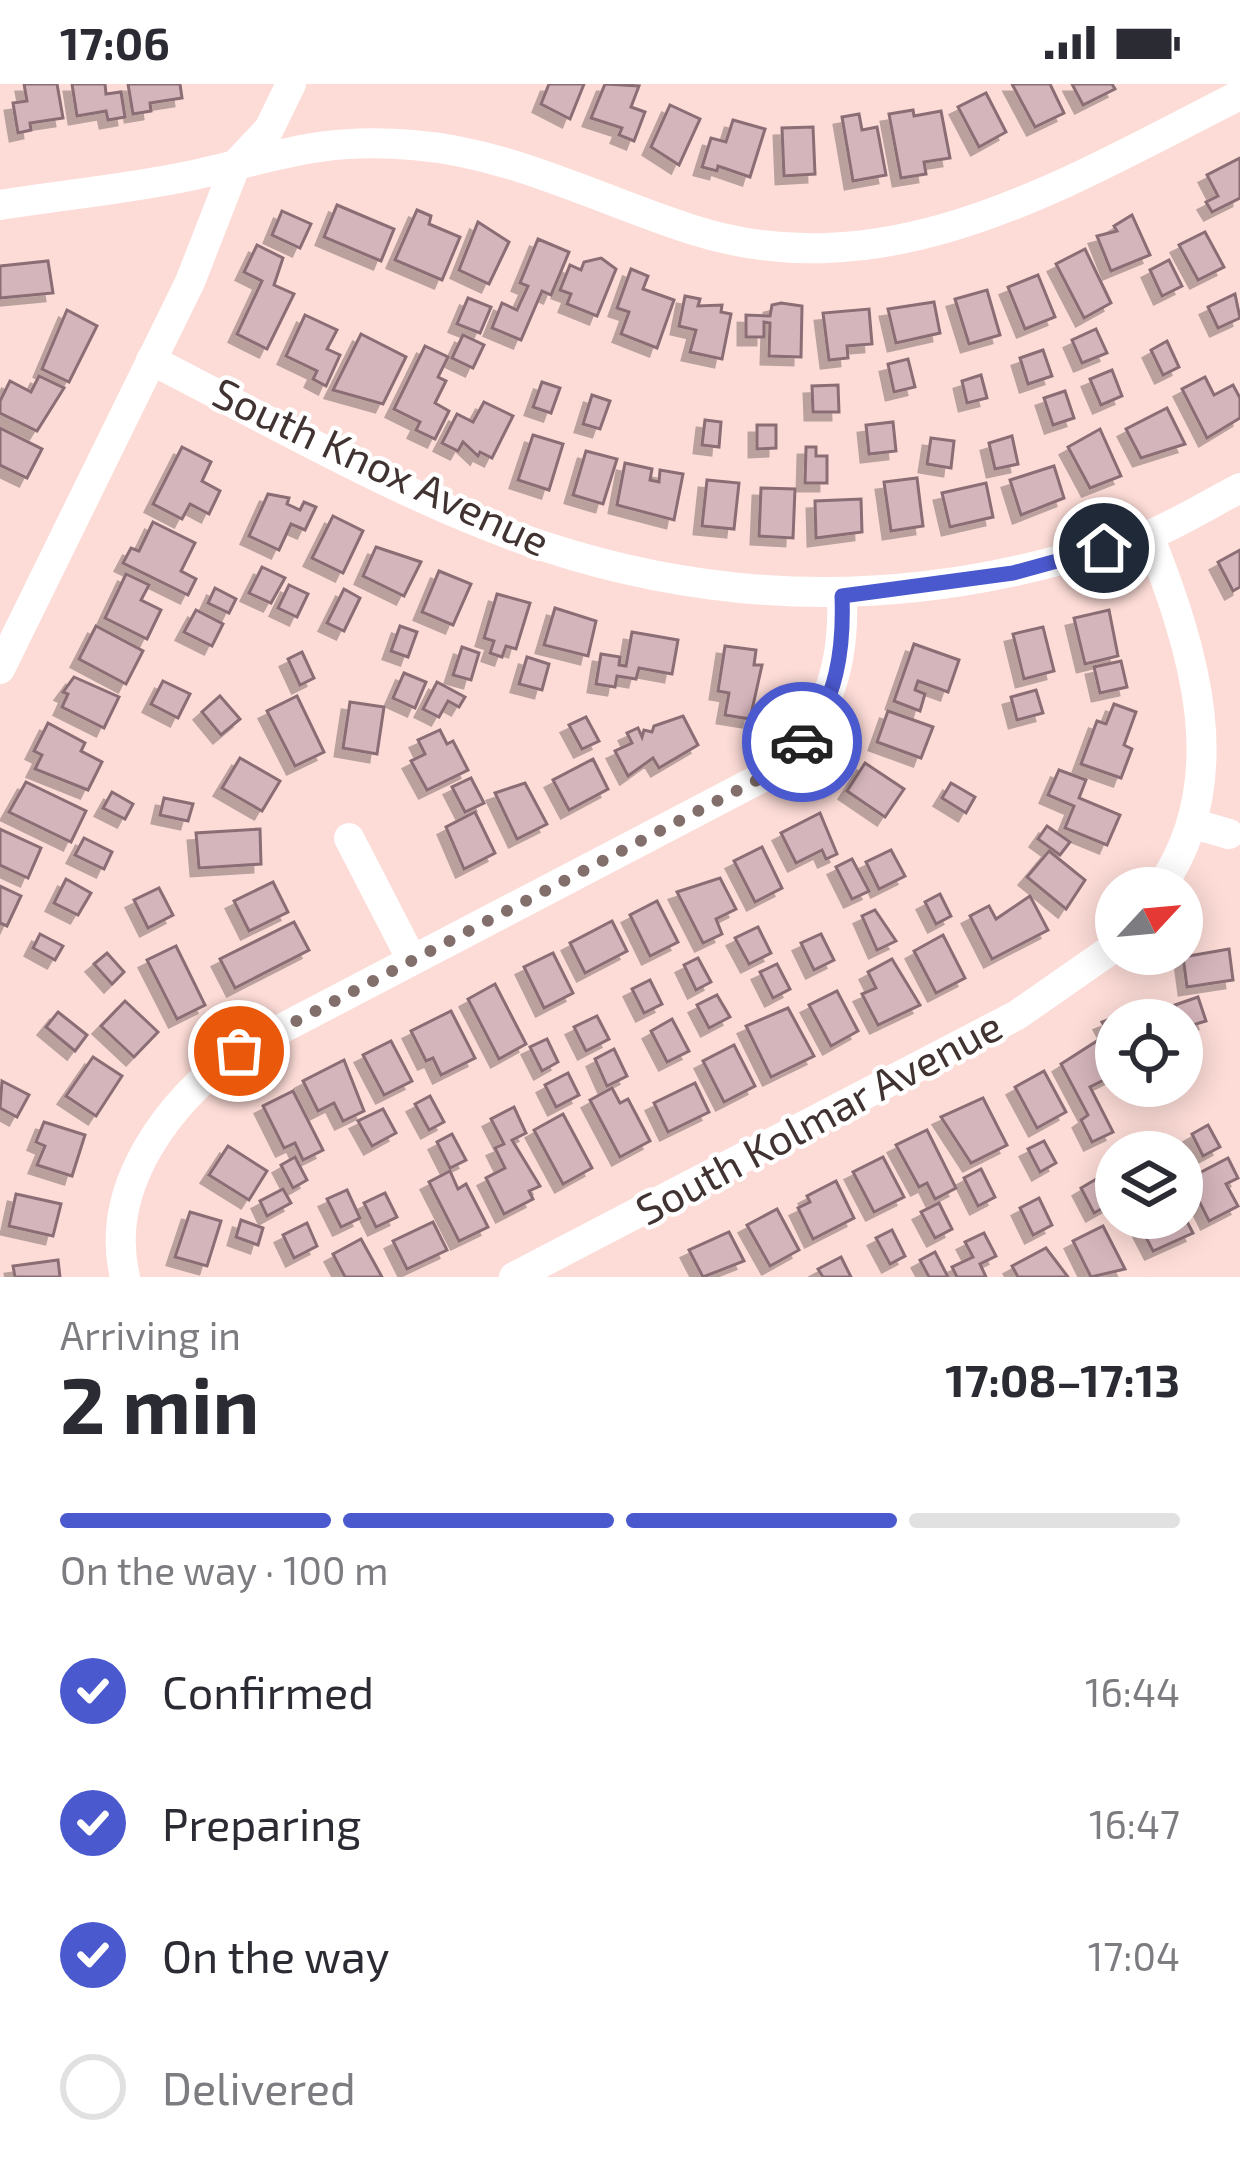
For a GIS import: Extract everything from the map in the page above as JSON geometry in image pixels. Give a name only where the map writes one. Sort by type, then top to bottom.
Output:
[{"type":"street","points":[[0,669],[152,360],[236,164],[269,129],[291,84]]},
{"type":"street","points":[[0,205],[236,164],[330,142],[454,149],[542,173],[735,241],[826,247],[888,242],[979,222],[1240,95]]},
{"type":"street","name":"South Knox Avenue","points":[[152,360],[455,511],[544,546],[639,574],[738,589],[842,596],[1013,573],[1149,536],[1240,488]]},
{"type":"street","points":[[1149,536],[1182,620],[1197,685],[1203,747],[1194,824],[1171,867]]},
{"type":"street","points":[[124,1277],[120,1257],[135,1179],[175,1106],[239,1051],[761,778],[790,757],[816,727],[831,692],[842,644],[842,596]]},
{"type":"street","points":[[1194,824],[1229,834]]},
{"type":"street","points":[[349,838],[412,960]]},
{"type":"street","name":"South Kolmar Avenue","points":[[514,1277],[1017,1015],[1095,961]]},
{"type":"building","points":[[24,84],[57,84],[63,118],[30,123],[31,130],[18,133],[13,103],[27,101]]},
{"type":"building","points":[[72,84],[105,84],[106,94],[121,92],[125,117],[108,120],[106,111],[77,116]]},
{"type":"building","points":[[128,84],[180,84],[182,98],[150,103],[151,111],[133,114]]},
{"type":"building","points":[[549,84],[584,84],[570,119],[541,104]]},
{"type":"building","points":[[605,84],[639,86],[631,107],[645,112],[634,141],[619,135],[622,128],[591,118]]},
{"type":"building","points":[[1012,84],[1050,84],[1064,113],[1035,127]]},
{"type":"building","points":[[1072,84],[1112,84],[1115,89],[1083,105]]},
{"type":"building","points":[[986,93],[1006,132],[979,147],[958,107]]},
{"type":"building","points":[[670,105],[700,119],[679,165],[651,147]]},
{"type":"building","points":[[913,110],[914,116],[941,111],[950,158],[924,162],[926,174],[901,178],[889,114]]},
{"type":"building","points":[[859,114],[862,130],[877,127],[886,175],[853,181],[842,117]]},
{"type":"building","points":[[733,120],[765,129],[750,177],[718,166],[717,171],[702,167],[711,138],[726,142]]},
{"type":"building","points":[[813,127],[815,174],[784,176],[782,128]]},
{"type":"building","points":[[1240,158],[1240,198],[1212,212],[1206,202],[1218,196],[1207,175]]},
{"type":"building","points":[[337,205],[394,229],[381,261],[324,237]]},
{"type":"building","points":[[417,210],[431,216],[429,224],[460,237],[442,280],[395,260]]},
{"type":"building","points":[[282,211],[311,224],[300,248],[272,235]]},
{"type":"building","points":[[1132,215],[1150,255],[1111,271],[1097,236],[1117,231],[1114,226]]},
{"type":"building","points":[[478,222],[509,242],[489,284],[459,270]]},
{"type":"building","points":[[1205,232],[1224,267],[1198,280],[1179,245]]},
{"type":"building","points":[[538,239],[569,252],[551,295],[542,291],[521,340],[492,328],[502,303],[517,310],[528,286],[520,283]]},
{"type":"building","points":[[257,245],[283,258],[274,285],[294,294],[267,349],[237,334],[262,281],[244,272]]},
{"type":"building","points":[[1085,249],[1111,303],[1084,318],[1056,264]]},
{"type":"building","points":[[601,258],[616,269],[597,316],[567,304],[571,294],[560,290],[570,265],[581,270],[584,262]]},
{"type":"building","points":[[1169,260],[1182,286],[1162,296],[1150,270]]},
{"type":"building","points":[[48,261],[53,293],[0,298],[0,266]]},
{"type":"building","points":[[631,269],[648,276],[643,289],[674,300],[657,348],[621,334],[629,312],[617,308]]},
{"type":"building","points":[[1038,275],[1055,317],[1025,329],[1008,287]]},
{"type":"building","points":[[987,290],[1000,335],[969,344],[955,299]]},
{"type":"building","points":[[1235,294],[1240,318],[1218,328],[1208,307]]},
{"type":"building","points":[[685,296],[700,299],[698,306],[722,305],[721,312],[731,314],[722,359],[690,352],[696,330],[679,326]]},
{"type":"building","points":[[468,298],[491,307],[480,333],[457,324]]},
{"type":"building","points":[[934,302],[940,333],[896,343],[888,309]]},
{"type":"building","points":[[772,305],[802,306],[801,357],[769,356],[770,323],[764,322],[764,337],[746,337],[746,315],[770,316]]},
{"type":"building","points":[[869,309],[872,344],[847,346],[848,358],[829,360],[823,313]]},
{"type":"building","points":[[67,310],[97,326],[69,382],[42,369]]},
{"type":"building","points":[[305,315],[337,330],[327,349],[340,355],[326,386],[313,379],[317,371],[286,356]]},
{"type":"building","points":[[1096,329],[1107,353],[1082,363],[1072,340]]},
{"type":"building","points":[[361,334],[406,357],[383,404],[333,390]]},
{"type":"building","points":[[463,335],[484,345],[473,368],[452,358]]},
{"type":"building","points":[[1167,341],[1179,367],[1163,375],[1151,350]]},
{"type":"building","points":[[425,346],[448,357],[438,377],[446,381],[435,403],[449,411],[435,439],[416,430],[420,422],[394,409]]},
{"type":"building","points":[[1043,350],[1052,376],[1028,384],[1020,358]]},
{"type":"building","points":[[908,359],[915,387],[894,392],[888,364]]},
{"type":"building","points":[[1112,370],[1122,396],[1101,405],[1090,379]]},
{"type":"building","points":[[981,375],[987,398],[967,403],[962,381]]},
{"type":"building","points":[[39,376],[64,388],[37,431],[0,413],[0,401],[10,381],[31,392]]},
{"type":"building","points":[[1205,377],[1214,395],[1233,385],[1240,398],[1240,418],[1207,438],[1182,389]]},
{"type":"building","points":[[542,382],[560,388],[551,413],[533,407]]},
{"type":"building","points":[[838,385],[839,412],[813,412],[812,386]]},
{"type":"building","points":[[1065,391],[1074,418],[1053,425],[1044,398]]},
{"type":"building","points":[[592,395],[610,401],[600,429],[583,424]]},
{"type":"building","points":[[484,402],[513,416],[492,458],[480,452],[478,456],[463,442],[458,451],[442,443],[457,414],[473,422]]},
{"type":"building","points":[[1167,408],[1185,444],[1141,458],[1126,429]]},
{"type":"building","points":[[705,420],[721,422],[719,447],[702,445]]},
{"type":"building","points":[[893,422],[896,451],[869,454],[866,425]]},
{"type":"building","points":[[757,425],[776,425],[776,448],[757,449]]},
{"type":"building","points":[[0,428],[42,449],[27,478],[0,465]]},
{"type":"building","points":[[1100,429],[1121,476],[1090,488],[1068,447]]},
{"type":"building","points":[[533,435],[563,444],[549,490],[518,480]]},
{"type":"building","points":[[1012,436],[1018,464],[995,469],[989,443]]},
{"type":"building","points":[[931,438],[954,441],[951,468],[927,464]]},
{"type":"building","points":[[182,447],[211,462],[202,481],[220,491],[209,514],[190,504],[182,519],[153,504]]},
{"type":"building","points":[[806,447],[816,447],[816,456],[827,456],[827,483],[805,483]]},
{"type":"building","points":[[586,451],[617,459],[603,504],[573,495]]},
{"type":"building","points":[[625,463],[652,469],[650,480],[659,482],[660,470],[683,474],[674,520],[617,505]]},
{"type":"building","points":[[1054,466],[1064,498],[1021,515],[1010,480]]},
{"type":"building","points":[[917,478],[923,526],[891,531],[884,482]]},
{"type":"building","points":[[707,480],[739,483],[734,529],[702,526]]},
{"type":"building","points":[[986,483],[993,517],[950,527],[942,493]]},
{"type":"building","points":[[761,488],[795,489],[793,538],[759,536]]},
{"type":"building","points":[[268,494],[289,498],[287,504],[300,510],[304,502],[316,507],[305,530],[291,524],[279,550],[249,536]]},
{"type":"building","points":[[861,499],[862,532],[816,538],[815,501]]},
{"type":"building","points":[[333,516],[363,531],[343,573],[312,558]]},
{"type":"building","points":[[153,522],[195,543],[181,571],[196,579],[188,595],[123,563],[131,548],[139,551]]},
{"type":"building","points":[[376,547],[421,562],[404,596],[363,576]]},
{"type":"building","points":[[1240,550],[1240,587],[1233,591],[1218,562]]},
{"type":"building","points":[[262,567],[285,578],[271,603],[249,593]]},
{"type":"building","points":[[439,571],[471,584],[453,625],[422,612]]},
{"type":"building","points":[[126,574],[149,585],[141,600],[161,610],[147,639],[105,618]]},
{"type":"building","points":[[289,585],[308,594],[297,617],[278,608]]},
{"type":"building","points":[[215,588],[236,599],[229,613],[208,603]]},
{"type":"building","points":[[344,589],[360,598],[344,631],[327,623]]},
{"type":"building","points":[[497,594],[530,603],[516,649],[506,646],[502,657],[490,653],[494,641],[484,638]]},
{"type":"building","points":[[555,608],[596,621],[588,656],[544,645]]},
{"type":"building","points":[[196,610],[223,624],[212,646],[184,632]]},
{"type":"building","points":[[1109,610],[1118,656],[1085,664],[1074,618]]},
{"type":"building","points":[[96,626],[143,651],[126,684],[79,659]]},
{"type":"building","points":[[400,626],[417,632],[408,657],[391,651]]},
{"type":"building","points":[[1043,627],[1054,671],[1024,679],[1013,634]]},
{"type":"building","points":[[632,632],[678,640],[672,674],[639,668],[636,679],[617,676],[615,687],[596,684],[601,654],[620,657],[619,665],[626,666]]},
{"type":"building","points":[[914,644],[959,660],[948,692],[918,681],[915,690],[925,694],[920,711],[894,701]]},
{"type":"building","points":[[725,646],[756,650],[754,665],[762,665],[750,719],[725,715],[729,693],[718,691]]},
{"type":"building","points":[[462,647],[479,653],[471,680],[453,675]]},
{"type":"building","points":[[302,652],[314,678],[300,685],[288,659]]},
{"type":"building","points":[[527,657],[549,664],[542,690],[519,684]]},
{"type":"building","points":[[1121,661],[1127,687],[1100,693],[1094,667]]},
{"type":"building","points":[[404,673],[426,682],[415,708],[393,698]]},
{"type":"building","points":[[74,677],[119,697],[104,728],[62,707],[68,694],[63,692]]},
{"type":"building","points":[[163,681],[190,694],[178,718],[151,704]]},
{"type":"building","points":[[437,682],[465,697],[459,707],[448,701],[439,717],[423,709]]},
{"type":"building","points":[[1036,690],[1043,713],[1017,720],[1011,697]]},
{"type":"building","points":[[220,696],[240,719],[221,735],[202,712]]},
{"type":"building","points":[[297,696],[324,752],[295,766],[267,711]]},
{"type":"building","points":[[350,702],[384,707],[377,754],[343,748]]},
{"type":"building","points":[[1114,704],[1136,712],[1124,745],[1132,749],[1121,778],[1081,764],[1097,721],[1106,724]]},
{"type":"building","points":[[888,711],[933,727],[921,758],[877,742]]},
{"type":"building","points":[[683,716],[698,745],[659,768],[653,758],[628,776],[615,751],[632,743],[627,733],[638,728],[642,737],[644,730],[652,732],[654,726]]},
{"type":"building","points":[[586,717],[599,741],[582,749],[569,725]]},
{"type":"building","points":[[48,723],[85,743],[81,751],[102,762],[88,790],[35,769],[42,755],[34,751]]},
{"type":"building","points":[[440,730],[447,744],[453,741],[468,770],[427,790],[411,761],[425,754],[418,740]]},
{"type":"building","points":[[240,758],[280,781],[262,811],[222,788]]},
{"type":"building","points":[[593,759],[608,789],[569,810],[553,780]]},
{"type":"building","points":[[865,763],[904,789],[885,817],[847,791]]},
{"type":"building","points":[[1059,770],[1086,780],[1079,798],[1120,815],[1107,845],[1065,828],[1074,806],[1048,795]]},
{"type":"building","points":[[471,778],[484,803],[465,812],[452,787]]},
{"type":"building","points":[[26,782],[86,811],[71,842],[9,812]]},
{"type":"building","points":[[525,783],[547,824],[517,839],[495,793]]},
{"type":"building","points":[[951,783],[975,797],[966,813],[942,798]]},
{"type":"building","points":[[112,792],[133,804],[125,819],[103,808]]},
{"type":"building","points":[[164,798],[193,804],[188,821],[160,815]]},
{"type":"building","points":[[475,812],[495,853],[464,869],[446,827]]},
{"type":"building","points":[[820,813],[837,854],[826,859],[822,850],[796,863],[781,833]]},
{"type":"building","points":[[1047,826],[1070,842],[1060,855],[1038,839]]},
{"type":"building","points":[[0,829],[41,848],[28,878],[0,865]]},
{"type":"building","points":[[260,829],[261,864],[199,868],[196,833]]},
{"type":"building","points":[[84,838],[112,852],[104,869],[75,855]]},
{"type":"building","points":[[762,847],[782,888],[755,902],[734,861]]},
{"type":"building","points":[[891,850],[905,876],[879,889],[866,862]]},
{"type":"building","points":[[1049,851],[1085,880],[1066,909],[1027,877]]},
{"type":"building","points":[[852,859],[869,891],[852,899],[836,867]]},
{"type":"building","points":[[720,878],[736,909],[716,919],[722,934],[703,943],[677,892]]},
{"type":"building","points":[[66,879],[91,893],[78,915],[54,903]]},
{"type":"building","points":[[273,882],[288,912],[249,931],[234,901]]},
{"type":"building","points":[[0,886],[21,896],[7,926],[0,923]]},
{"type":"building","points":[[159,888],[173,915],[148,928],[134,900]]},
{"type":"building","points":[[940,894],[951,916],[936,924],[925,902]]},
{"type":"building","points":[[1030,896],[1048,930],[992,959],[970,916],[989,906],[996,919]]},
{"type":"building","points":[[657,901],[678,942],[650,956],[630,915]]},
{"type":"building","points":[[875,910],[896,941],[877,950],[862,916]]},
{"type":"building","points":[[612,921],[627,951],[585,973],[570,943]]},
{"type":"building","points":[[294,922],[309,950],[235,988],[220,959]]},
{"type":"building","points":[[758,927],[771,953],[749,964],[735,938]]},
{"type":"building","points":[[40,934],[63,946],[55,960],[33,948]]},
{"type":"building","points":[[821,934],[834,960],[814,970],[801,943]]},
{"type":"building","points":[[943,935],[965,978],[936,993],[914,951]]},
{"type":"building","points":[[176,946],[205,1005],[177,1019],[147,960]]},
{"type":"building","points":[[1229,949],[1233,980],[1187,987],[1185,975],[1203,975],[1203,954]]},
{"type":"building","points":[[107,953],[124,972],[112,984],[94,964]]},
{"type":"building","points":[[553,953],[573,993],[544,1008],[524,967]]},
{"type":"building","points":[[698,958],[711,982],[696,990],[684,965]]},
{"type":"building","points":[[892,959],[920,1005],[878,1025],[862,994],[876,988],[868,972]]},
{"type":"building","points":[[777,964],[790,989],[773,998],[760,972]]},
{"type":"building","points":[[650,980],[662,1004],[644,1013],[632,989]]},
{"type":"building","points":[[495,984],[526,1044],[499,1059],[468,999]]},
{"type":"building","points":[[837,991],[858,1031],[831,1046],[809,1005]]},
{"type":"building","points":[[717,995],[730,1017],[709,1028],[697,1005]]},
{"type":"building","points":[[125,1001],[158,1032],[134,1057],[101,1026]]},
{"type":"building","points":[[788,1008],[814,1056],[771,1077],[746,1026]]},
{"type":"building","points":[[451,1011],[475,1058],[441,1075],[433,1058],[426,1061],[411,1031]]},
{"type":"building","points":[[58,1012],[87,1035],[75,1051],[46,1027]]},
{"type":"building","points":[[597,1016],[609,1039],[586,1051],[574,1027]]},
{"type":"building","points":[[672,1019],[689,1051],[667,1062],[651,1031]]},
{"type":"building","points":[[547,1039],[558,1062],[542,1071],[530,1047]]},
{"type":"building","points":[[391,1041],[412,1081],[384,1095],[363,1055]]},
{"type":"building","points":[[1095,1042],[1095,1084],[1090,1087],[1095,1107],[1100,1107],[1112,1131],[1095,1131],[1092,1142],[1081,1120],[1088,1115],[1061,1064]]},
{"type":"building","points":[[734,1045],[755,1086],[724,1102],[703,1061]]},
{"type":"building","points":[[614,1049],[627,1076],[607,1086],[595,1059]]},
{"type":"building","points":[[93,1057],[122,1076],[96,1116],[66,1096]]},
{"type":"building","points":[[344,1060],[364,1111],[343,1121],[334,1103],[318,1111],[303,1081]]},
{"type":"building","points":[[1044,1071],[1066,1112],[1037,1128],[1015,1087]]},
{"type":"building","points":[[568,1073],[579,1095],[556,1107],[545,1085]]},
{"type":"building","points":[[2,1081],[29,1095],[17,1117],[0,1108]]},
{"type":"building","points":[[695,1083],[709,1112],[668,1132],[654,1103]]},
{"type":"building","points":[[612,1088],[620,1103],[628,1099],[650,1141],[620,1157],[590,1100]]},
{"type":"building","points":[[293,1091],[323,1150],[303,1160],[295,1143],[284,1148],[263,1106]]},
{"type":"building","points":[[430,1096],[444,1122],[429,1130],[415,1104]]},
{"type":"building","points":[[983,1098],[1007,1145],[971,1163],[941,1117]]},
{"type":"building","points":[[514,1107],[526,1133],[512,1140],[540,1186],[529,1191],[533,1199],[504,1214],[486,1178],[505,1168],[495,1148],[504,1144],[491,1119]]},
{"type":"building","points":[[383,1109],[396,1133],[372,1146],[358,1121]]},
{"type":"building","points":[[563,1114],[592,1168],[563,1184],[534,1130]]},
{"type":"building","points":[[44,1122],[85,1135],[72,1176],[37,1165],[45,1146],[36,1142]]},
{"type":"building","points":[[1208,1125],[1220,1147],[1203,1156],[1203,1131],[1197,1131]]},
{"type":"building","points":[[927,1130],[956,1188],[935,1199],[927,1183],[919,1187],[896,1145]]},
{"type":"building","points":[[452,1134],[466,1160],[450,1168],[437,1142]]},
{"type":"building","points":[[1044,1141],[1056,1163],[1040,1172],[1028,1149]]},
{"type":"building","points":[[228,1146],[267,1171],[249,1200],[209,1175]]},
{"type":"building","points":[[295,1157],[307,1180],[293,1188],[281,1165]]},
{"type":"building","points":[[883,1157],[904,1197],[874,1212],[853,1172]]},
{"type":"building","points":[[1228,1158],[1238,1178],[1226,1184],[1238,1206],[1209,1221],[1203,1209],[1203,1171]]},
{"type":"building","points":[[981,1169],[995,1197],[978,1206],[964,1178]]},
{"type":"building","points":[[450,1171],[458,1189],[466,1184],[488,1227],[459,1241],[429,1182]]},
{"type":"building","points":[[1095,1180],[1094,1213],[1081,1188]]},
{"type":"building","points":[[836,1181],[854,1218],[813,1239],[798,1208],[810,1202],[807,1196]]},
{"type":"building","points":[[283,1189],[291,1203],[267,1216],[260,1201]]},
{"type":"building","points":[[347,1190],[360,1218],[341,1227],[327,1199]]},
{"type":"building","points":[[385,1193],[397,1217],[376,1227],[364,1203]]},
{"type":"building","points":[[16,1194],[61,1204],[53,1236],[9,1226]]},
{"type":"building","points":[[1039,1198],[1052,1225],[1033,1235],[1020,1208]]},
{"type":"building","points":[[939,1203],[952,1229],[935,1238],[921,1212]]},
{"type":"building","points":[[777,1209],[799,1250],[770,1266],[747,1225]]},
{"type":"building","points":[[190,1212],[221,1221],[207,1266],[175,1257]]},
{"type":"building","points":[[241,1220],[263,1228],[258,1245],[236,1237]]},
{"type":"building","points":[[433,1222],[447,1250],[407,1269],[393,1241]]},
{"type":"building","points":[[307,1223],[317,1246],[294,1258],[283,1235]]},
{"type":"building","points":[[892,1230],[905,1256],[890,1264],[876,1238]]},
{"type":"building","points":[[1095,1230],[1095,1239],[1110,1239],[1125,1269],[1091,1277],[1073,1241]]},
{"type":"building","points":[[729,1232],[744,1261],[703,1277],[689,1250]]},
{"type":"building","points":[[984,1233],[996,1256],[980,1264],[986,1277],[957,1277],[952,1267],[973,1257],[965,1242]]},
{"type":"building","points":[[361,1239],[382,1277],[345,1277],[333,1254]]},
{"type":"building","points":[[1147,1239],[1180,1239],[1153,1251]]},
{"type":"building","points":[[1046,1248],[1068,1277],[1018,1277],[1012,1266]]},
{"type":"building","points":[[935,1252],[948,1277],[929,1277],[920,1260]]},
{"type":"building","points":[[841,1257],[851,1277],[823,1277],[818,1269]]},
{"type":"building","points":[[58,1260],[60,1277],[15,1277],[13,1266]]},
{"type":"way so far","points":[[239,1051],[761,778],[802,742]]},
{"type":"route","points":[[802,742],[816,727],[831,692],[843,628],[842,596],[1013,573],[1104,548]]}]
